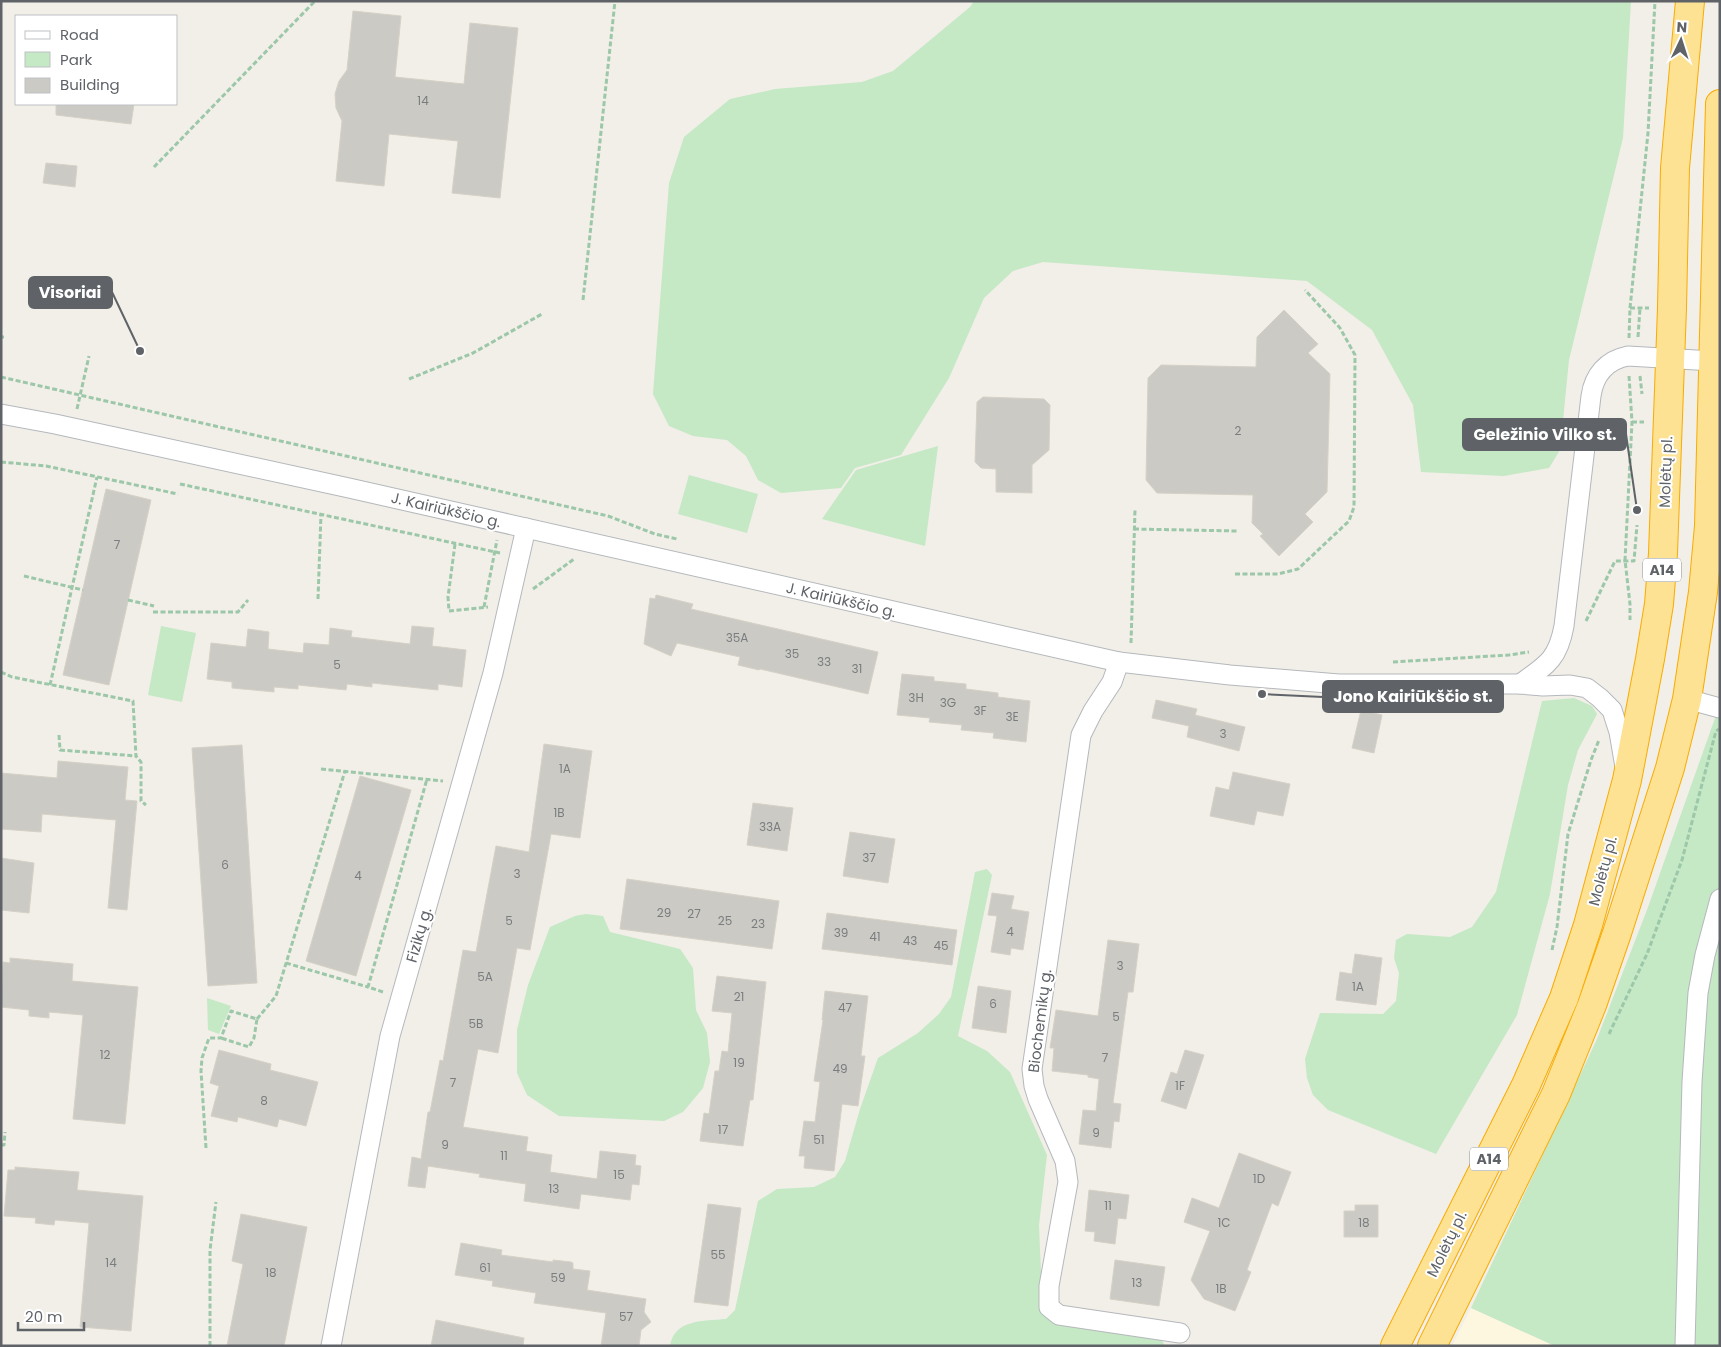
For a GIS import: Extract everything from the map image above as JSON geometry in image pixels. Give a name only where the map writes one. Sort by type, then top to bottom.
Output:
[{"type":"highway","name":"Molėtų pl.","points":[[1395,1346],[1526,1085],[1564,998],[1588,926],[1627,780],[1646,687],[1659,604],[1663,553],[1672,308],[1675,168],[1690,1]]},
{"type":"highway","name":"Molėtų pl.","points":[[1432,1346],[1556,1094],[1592,1005],[1670,768],[1687,700],[1703,592],[1710,526],[1716,362],[1720,104]]},
{"type":"street","points":[[1520,684],[1551,660],[1561,642],[1593,385],[1599,373],[1608,363],[1620,357],[1633,356],[1716,362]]},
{"type":"street","name":"J. Kairiūkščio g.","points":[[1,414],[73,428],[595,544],[1230,675],[1340,684],[1570,685],[1587,688],[1612,710]]},
{"type":"street","name":"Fizikų g.","points":[[331,1346],[390,1036],[493,674],[526,528]]},
{"type":"street","name":"Biochemikų g.","points":[[1121,653],[1112,682],[1093,711],[1081,735],[1032,1069],[1038,1099],[1065,1160],[1068,1182],[1049,1286],[1049,1307],[1059,1315],[1180,1333]]},
{"type":"street","points":[[1687,700],[1720,708]]},
{"type":"street","points":[[1612,710],[1627,780]]},
{"type":"street","points":[[1685,1346],[1692,1082],[1698,993],[1705,955],[1720,900]]},
{"type":"path","points":[[154,167],[316,1]]},
{"type":"path","points":[[583,300],[615,1]]},
{"type":"path","points":[[1630,623],[1630,604],[1625,560],[1632,422],[1633,356],[1630,308],[1648,132],[1655,1]]},
{"type":"path","points":[[1235,574],[1278,574],[1298,569],[1349,521],[1354,507],[1355,355],[1340,328],[1304,290]]},
{"type":"path","points":[[1630,308],[1672,308]]},
{"type":"path","points":[[1640,308],[1633,356],[1644,404]]},
{"type":"path","points":[[409,379],[473,352],[542,314]]},
{"type":"path","points":[[73,428],[89,356]]},
{"type":"path","points":[[2,377],[608,516],[655,534],[684,541]]},
{"type":"path","points":[[1645,413],[1646,422]]},
{"type":"path","points":[[1,462],[46,466],[178,494]]},
{"type":"path","points":[[50,685],[97,477]]},
{"type":"path","points":[[180,484],[502,554],[521,552]]},
{"type":"path","points":[[484,607],[507,493]]},
{"type":"path","points":[[1121,653],[1131,646],[1135,510]]},
{"type":"path","points":[[318,599],[321,514]]},
{"type":"path","points":[[1384,662],[1509,655],[1527,652],[1546,641],[1576,642],[1615,561],[1634,560],[1638,521]]},
{"type":"path","points":[[1134,529],[1237,531]]},
{"type":"path","points":[[455,544],[448,597],[449,611],[484,607],[508,607],[595,544]]},
{"type":"path","points":[[24,576],[83,590]]},
{"type":"path","points":[[128,600],[154,606]]},
{"type":"path","points":[[153,612],[238,612],[248,600]]},
{"type":"path","points":[[1,672],[12,677],[133,701],[136,756],[141,762],[141,801],[146,806]]},
{"type":"path","points":[[1551,953],[1557,927],[1568,834],[1591,760],[1612,710]]},
{"type":"path","points":[[59,735],[60,750],[136,756]]},
{"type":"path","points":[[321,770],[462,783]]},
{"type":"path","points":[[206,1148],[201,1071],[202,1058],[210,1038],[221,1038],[249,1048],[254,1038],[257,1019],[276,996],[345,771]]},
{"type":"path","points":[[368,987],[427,779]]},
{"type":"path","points":[[286,964],[401,997]]},
{"type":"path","points":[[221,1038],[231,1011],[257,1019]]},
{"type":"path","points":[[1,1144],[4,1145],[5,1132]]},
{"type":"path","points":[[210,1346],[210,1250],[216,1202]]},
{"type":"shaded area","points":[[1471,1308],[1555,1346],[1452,1346]]},
{"type":"green space","points":[[974,1],[1631,1],[1623,138],[1569,360],[1560,450],[1549,468],[1504,476],[1421,472],[1413,405],[1372,330],[1307,281],[1043,262],[1013,271],[984,298],[949,378],[901,455],[855,468],[841,488],[781,493],[758,480],[746,456],[727,440],[693,436],[669,426],[653,394],[669,183],[684,137],[730,99],[775,89],[862,82],[893,71],[970,7]]},
{"type":"green space","points":[[938,446],[925,546],[822,519],[856,470]]},
{"type":"green space","points":[[689,475],[758,494],[747,533],[678,514]]},
{"type":"green space","points":[[161,626],[196,633],[182,702],[148,695]]},
{"type":"green space","points":[[1574,698],[1592,706],[1597,714],[1578,750],[1568,785],[1550,894],[1517,1015],[1436,1154],[1328,1110],[1313,1095],[1307,1078],[1305,1059],[1320,1013],[1383,1014],[1396,1001],[1399,973],[1394,958],[1396,940],[1407,934],[1450,937],[1472,927],[1496,892],[1542,701]]},
{"type":"green space","points":[[1720,704],[1720,1346],[1555,1346],[1471,1308],[1597,1039],[1647,910]]},
{"type":"green space","points":[[987,869],[992,875],[958,1036],[987,1051],[1010,1072],[1047,1155],[1039,1225],[1041,1273],[1039,1305],[1050,1320],[1107,1332],[1160,1337],[1165,1346],[670,1346],[677,1331],[684,1326],[700,1321],[726,1319],[735,1310],[758,1201],[777,1189],[814,1187],[835,1177],[845,1161],[860,1109],[878,1058],[918,1033],[939,1014],[951,997],[975,872]]},
{"type":"green space","points":[[586,914],[603,916],[610,932],[680,949],[693,968],[696,1010],[707,1033],[710,1062],[703,1088],[683,1112],[664,1121],[559,1116],[527,1095],[517,1073],[517,1030],[528,985],[550,927],[575,916]]},
{"type":"green space","points":[[207,998],[231,1006],[219,1034],[208,1030]]},
{"type":"building","points":[[353,11],[401,16],[395,77],[464,84],[470,23],[518,28],[500,198],[452,193],[458,141],[389,134],[384,186],[336,181],[342,121],[336,108],[335,94],[339,81],[347,70]]},
{"type":"building","points":[[56,105],[134,105],[131,124],[56,115]]},
{"type":"building","points":[[46,163],[77,166],[75,187],[43,183]]},
{"type":"building","points":[[1284,310],[1318,344],[1308,353],[1330,374],[1327,492],[1305,514],[1313,522],[1279,556],[1260,536],[1263,534],[1252,523],[1253,495],[1157,493],[1146,480],[1148,378],[1161,365],[1256,367],[1257,337]]},
{"type":"building","points":[[983,397],[1044,399],[1050,405],[1049,450],[1032,465],[1032,493],[996,492],[996,469],[981,468],[975,462],[977,402]]},
{"type":"building","points":[[106,489],[151,500],[109,685],[63,675]]},
{"type":"building","points":[[656,595],[693,604],[691,609],[878,652],[868,694],[738,665],[740,657],[677,643],[671,656],[644,644],[650,598],[655,599]]},
{"type":"building","points":[[412,626],[434,628],[432,646],[466,650],[462,687],[438,684],[438,690],[372,683],[372,687],[347,684],[346,690],[298,685],[298,689],[274,687],[274,692],[232,688],[232,682],[207,679],[211,643],[246,647],[248,629],[269,632],[268,649],[303,653],[304,643],[329,645],[330,628],[352,631],[351,637],[410,644]]},
{"type":"building","points":[[902,674],[934,677],[934,681],[966,684],[966,689],[998,693],[998,697],[1030,701],[1026,742],[993,738],[994,733],[961,730],[962,725],[929,722],[930,718],[897,715]]},
{"type":"building","points":[[1156,700],[1197,709],[1195,715],[1245,727],[1239,751],[1187,737],[1189,726],[1152,718]]},
{"type":"building","points":[[1361,710],[1382,715],[1374,753],[1352,748]]},
{"type":"building","points":[[544,744],[592,751],[580,838],[551,834],[530,950],[517,948],[498,1053],[478,1049],[463,1127],[528,1137],[526,1151],[552,1155],[550,1172],[597,1179],[600,1151],[636,1155],[635,1165],[641,1166],[639,1185],[632,1184],[630,1200],[581,1194],[579,1209],[524,1201],[526,1184],[479,1177],[480,1174],[428,1166],[425,1188],[408,1186],[412,1157],[421,1159],[428,1112],[430,1112],[440,1060],[443,1061],[463,950],[476,952],[496,846],[529,852]]},
{"type":"building","points":[[242,745],[257,983],[208,986],[192,748]]},
{"type":"building","points":[[58,761],[128,767],[125,800],[137,801],[127,910],[108,908],[116,820],[42,814],[41,832],[1,829],[1,773],[57,778]]},
{"type":"building","points":[[1233,772],[1290,784],[1283,816],[1257,811],[1254,825],[1210,816],[1216,787],[1229,790]]},
{"type":"building","points":[[360,776],[411,790],[356,976],[306,961]]},
{"type":"building","points":[[753,803],[793,808],[787,851],[747,845]]},
{"type":"building","points":[[850,832],[895,839],[888,883],[843,876]]},
{"type":"building","points":[[1,858],[34,863],[29,913],[1,910]]},
{"type":"building","points":[[627,879],[779,901],[772,949],[620,929]]},
{"type":"building","points":[[992,893],[1014,896],[1011,909],[1029,912],[1023,950],[1011,948],[1010,955],[991,952],[997,916],[988,915]]},
{"type":"building","points":[[827,913],[957,930],[952,965],[822,949]]},
{"type":"building","points":[[1108,940],[1139,944],[1133,992],[1128,992],[1113,1103],[1121,1104],[1119,1122],[1114,1121],[1111,1148],[1079,1144],[1083,1110],[1096,1111],[1099,1079],[1088,1077],[1088,1075],[1052,1071],[1054,1048],[1050,1048],[1056,1010],[1098,1016]]},
{"type":"building","points":[[1355,954],[1382,958],[1376,1005],[1336,1000],[1340,972],[1352,974]]},
{"type":"building","points":[[10,958],[73,964],[72,981],[138,987],[125,1124],[73,1119],[83,1015],[49,1012],[49,1018],[29,1016],[29,1010],[1,1007],[3,962],[10,963]]},
{"type":"building","points":[[717,976],[766,982],[753,1100],[750,1100],[743,1146],[700,1141],[704,1113],[709,1114],[715,1071],[719,1071],[722,1051],[728,1052],[732,1013],[712,1011]]},
{"type":"building","points":[[978,986],[1011,991],[1006,1033],[972,1028]]},
{"type":"building","points":[[825,991],[868,996],[861,1056],[865,1056],[858,1106],[842,1104],[834,1171],[804,1168],[805,1156],[799,1156],[804,1121],[815,1122],[820,1082],[814,1081],[823,1020]]},
{"type":"building","points":[[219,1050],[271,1064],[270,1070],[318,1082],[306,1126],[279,1119],[277,1127],[238,1117],[237,1122],[211,1116],[219,1086],[210,1083]]},
{"type":"building","points":[[1185,1050],[1204,1055],[1186,1109],[1161,1101],[1171,1072],[1177,1074]]},
{"type":"building","points":[[1239,1153],[1291,1172],[1278,1206],[1272,1203],[1247,1270],[1251,1272],[1235,1311],[1204,1299],[1191,1280],[1210,1231],[1184,1222],[1192,1198],[1219,1208]]},
{"type":"building","points":[[15,1167],[79,1172],[77,1190],[143,1196],[131,1331],[80,1327],[89,1223],[55,1220],[54,1225],[35,1223],[36,1218],[4,1216],[8,1170],[15,1170]]},
{"type":"building","points":[[1089,1190],[1129,1195],[1126,1219],[1118,1218],[1115,1244],[1094,1241],[1095,1232],[1085,1231]]},
{"type":"building","points":[[708,1204],[741,1208],[728,1306],[694,1302]]},
{"type":"building","points":[[1355,1205],[1378,1205],[1378,1237],[1344,1237],[1344,1211],[1355,1211]]},
{"type":"building","points":[[241,1214],[307,1227],[284,1346],[227,1346],[243,1264],[232,1261]]},
{"type":"building","points":[[461,1243],[502,1250],[501,1255],[553,1262],[553,1260],[571,1262],[573,1263],[573,1269],[590,1271],[587,1290],[646,1299],[644,1312],[651,1322],[641,1330],[639,1346],[601,1346],[606,1313],[534,1303],[536,1293],[492,1286],[493,1281],[455,1275]]},
{"type":"building","points":[[1115,1260],[1165,1267],[1159,1306],[1110,1299]]},
{"type":"building","points":[[436,1320],[524,1338],[523,1346],[431,1346]]},
{"type":"place","name":"Visoriai","points":[[140,351]]},
{"type":"place","name":"Geležinio Vilko st.","points":[[1637,510]]},
{"type":"place","name":"Jono Kairiūkščio st.","points":[[1262,694]]}]
